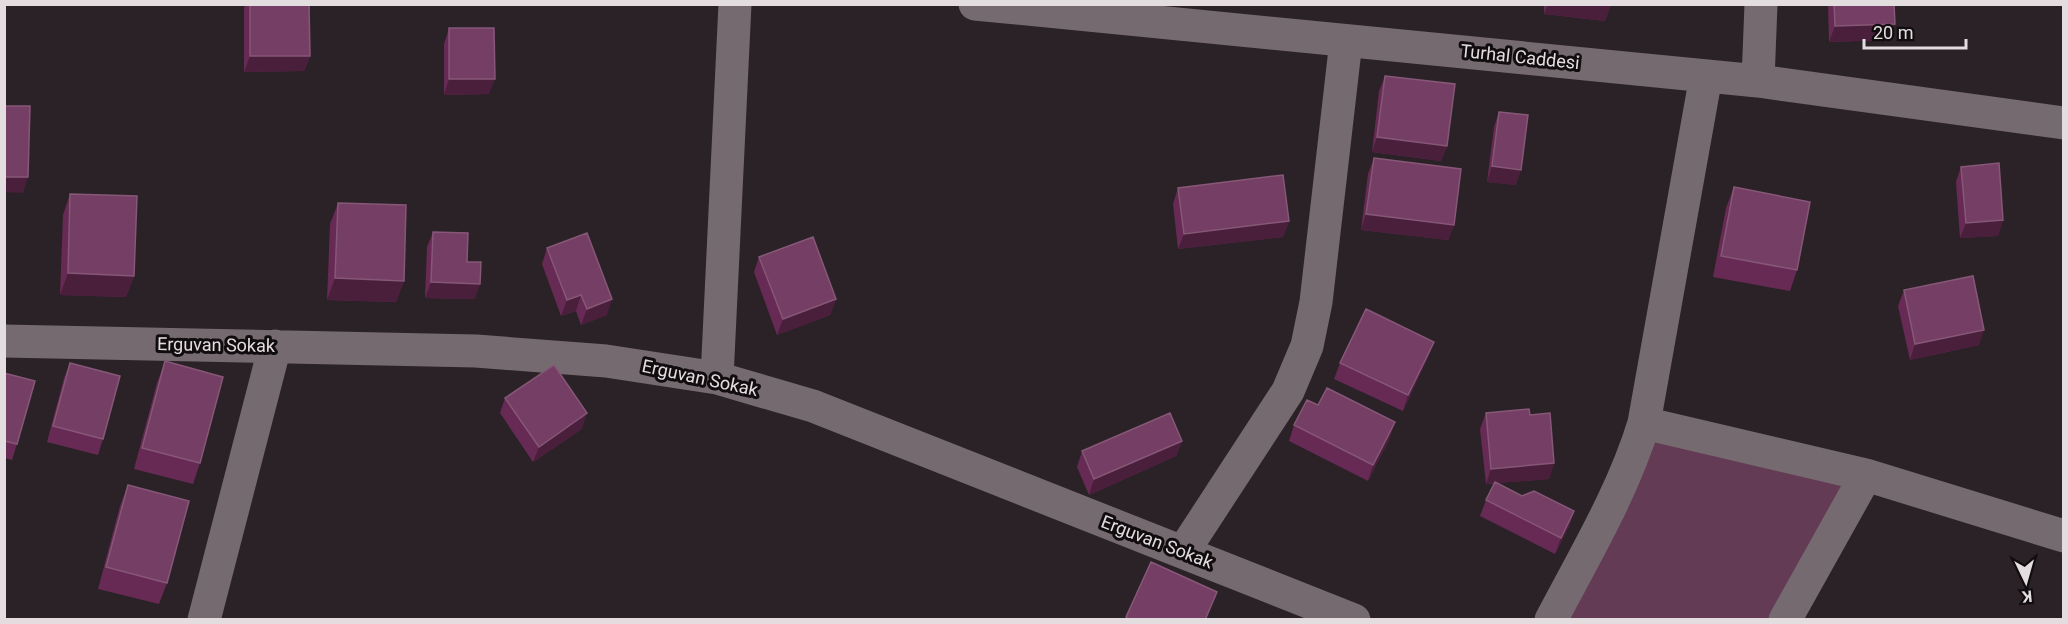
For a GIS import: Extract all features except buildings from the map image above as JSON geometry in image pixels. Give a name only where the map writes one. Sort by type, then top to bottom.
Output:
[{"type":"street","points":[[717,378],[735,4]]},
{"type":"street","points":[[1758,81],[1761,4]]},
{"type":"street","name":"Turhal Caddesi","points":[[987,5],[1139,13],[1346,41],[1758,81],[2064,123]]},
{"type":"street","points":[[1183,552],[1287,391],[1307,346],[1316,302],[1346,41]]},
{"type":"street","points":[[1551,620],[1625,477],[1644,423],[1706,76]]},
{"type":"street","name":"Erguvan Sokak","points":[[4,341],[414,348],[535,355],[654,367],[717,378],[813,406],[1354,620]]},
{"type":"street","points":[[204,620],[275,346]]},
{"type":"street","points":[[1644,423],[1866,476],[2064,536]]},
{"type":"street","points":[[1785,620],[1866,476]]},
{"type":"shaded area","points":[[1644,423],[1866,475],[1785,619],[1551,620]]}]
